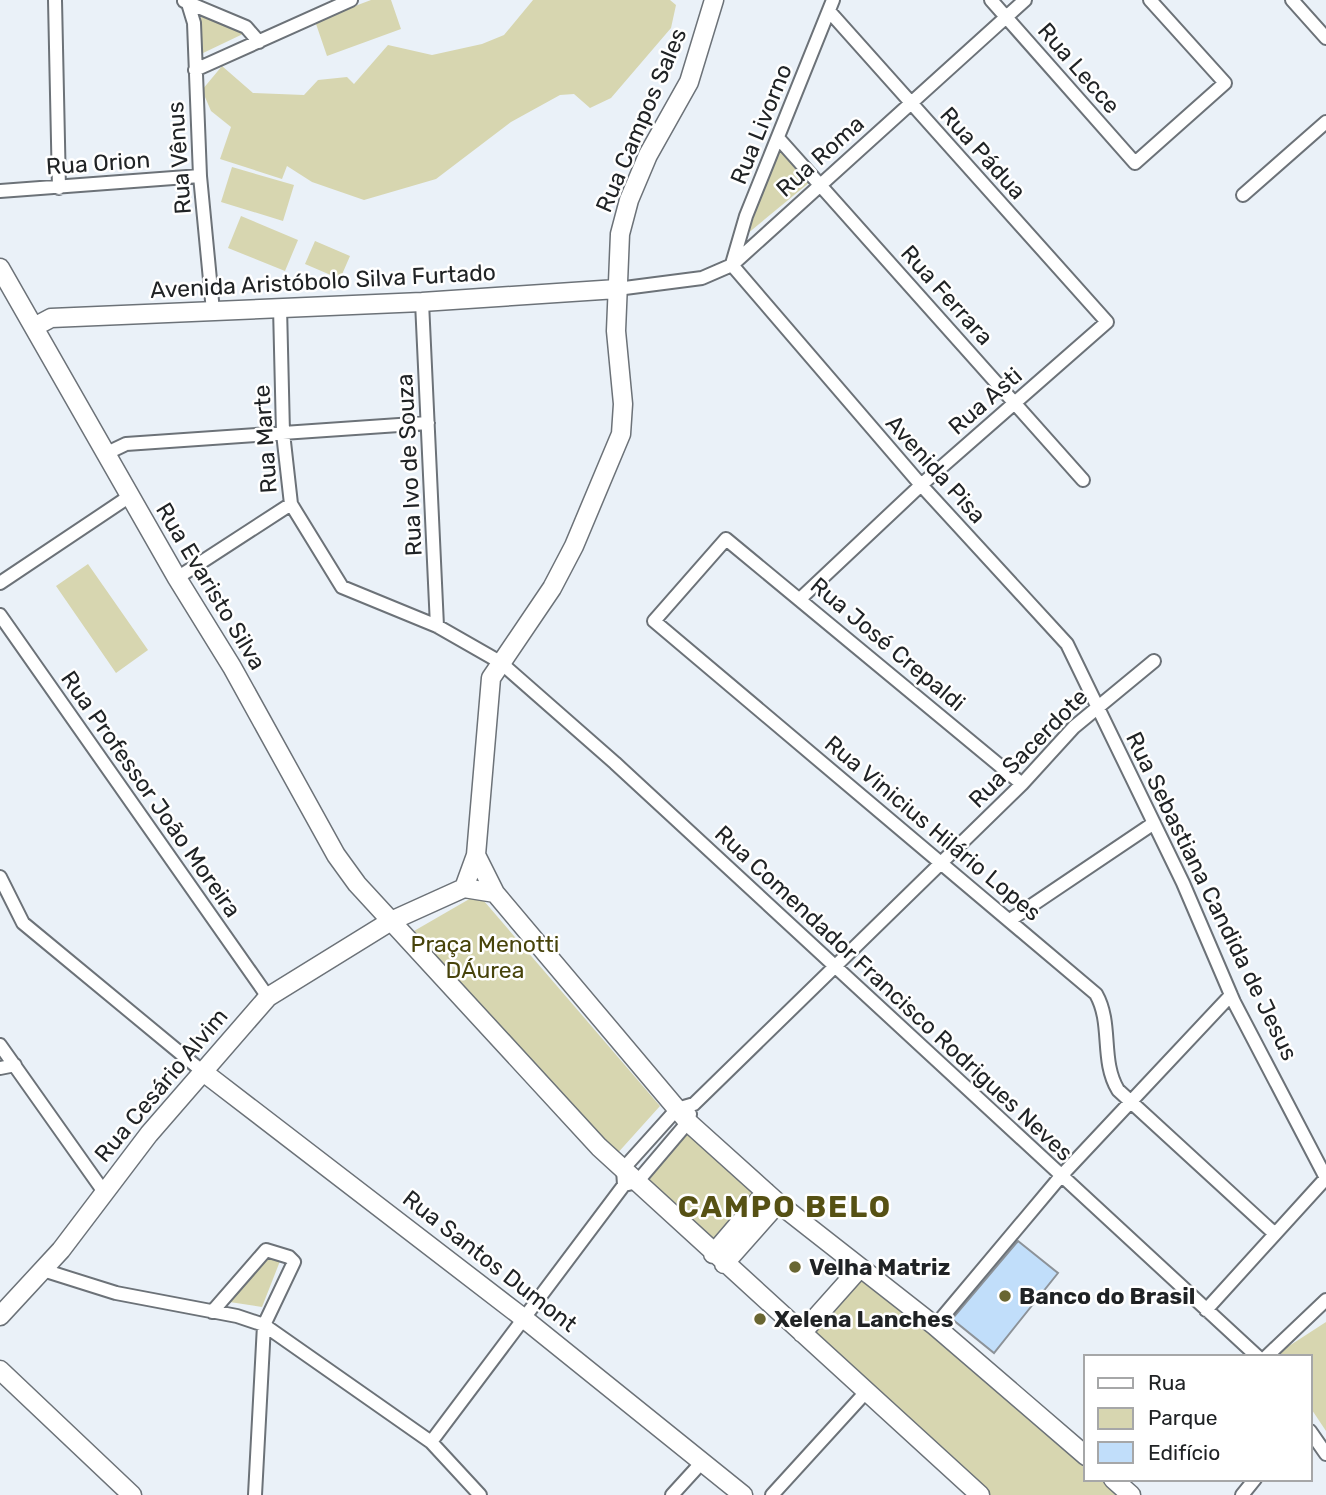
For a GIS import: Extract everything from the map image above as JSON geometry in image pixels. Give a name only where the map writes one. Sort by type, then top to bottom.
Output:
[{"type":"street","points":[[55,0],[59,188]]},
{"type":"street","points":[[323,14],[325,0]]},
{"type":"street","points":[[195,70],[351,0]]},
{"type":"street","name":"Rua Campos Sales","points":[[464,888],[476,855],[491,678],[558,578],[621,434],[623,404],[616,331],[620,234],[629,200],[648,155],[689,82],[713,0]]},
{"type":"street","name":"Rua Lecce","points":[[991,0],[1135,163],[1225,83],[1150,0]]},
{"type":"street","name":"Rua Roma","points":[[617,289],[702,278],[732,265],[1026,0]]},
{"type":"street","points":[[1292,0],[1326,38]]},
{"type":"street","points":[[185,1],[246,27],[259,42]]},
{"type":"street","name":"Rua Vênus","points":[[185,1],[194,23],[200,176],[213,312]]},
{"type":"street","name":"Rua Pádua","points":[[831,5],[911,103],[1107,322]]},
{"type":"street","name":"Rua Livorno","points":[[732,265],[746,216],[831,5]]},
{"type":"street","points":[[1243,195],[1326,122]]},
{"type":"street","name":"Rua Ferrara","points":[[779,139],[1083,480]]},
{"type":"street","name":"Rua Orion","points":[[0,191],[200,176]]},
{"type":"street","name":"Avenida Pisa","points":[[732,265],[921,485],[1067,644],[1097,707]]},
{"type":"street","name":"Rua Evaristo Silva","points":[[0,268],[177,578],[232,667],[336,855],[391,921],[628,1179],[980,1495]]},
{"type":"street","name":"Avenida Aristóbolo Silva Furtado","points":[[34,327],[51,318],[422,302],[617,289]]},
{"type":"street","name":"Rua Ivo de Souza","points":[[422,302],[437,626]]},
{"type":"street","name":"Rua Marte","points":[[280,307],[283,433],[290,504],[342,587],[437,626],[500,662]]},
{"type":"street","name":"Rua Asti","points":[[801,598],[921,485],[1107,322]]},
{"type":"street","points":[[105,454],[126,444],[428,423]]},
{"type":"street","points":[[0,583],[130,496]]},
{"type":"street","points":[[177,578],[290,504]]},
{"type":"street","name":"Rua José Crepaldi","points":[[653,621],[726,539],[801,598],[1022,784]]},
{"type":"street","name":"Rua Professor João Moreira","points":[[0,615],[268,997]]},
{"type":"street","name":"Rua Vinicius Hilário Lopes","points":[[653,621],[943,862],[1096,994],[1104,1008],[1111,1078],[1129,1101],[1275,1234]]},
{"type":"street","name":"Rua Sacerdote","points":[[686,1112],[1022,784],[1074,727],[1154,661]]},
{"type":"street","name":"Rua Comendador Francisco Rodrigues Neves","points":[[500,662],[615,763],[1256,1355]]},
{"type":"street","name":"Rua Sebastiana Candida de Jesus","points":[[1097,707],[1154,823],[1231,995],[1326,1178]]},
{"type":"street","points":[[1010,920],[1154,823]]},
{"type":"street","points":[[476,855],[495,893],[686,1112],[772,1198],[864,1273],[935,1326],[1084,1454]]},
{"type":"street","points":[[0,877],[23,923],[202,1071]]},
{"type":"street","points":[[464,888],[495,893]]},
{"type":"street","name":"Rua Cesário Alvim","points":[[0,1316],[43,1270],[202,1071],[268,997],[391,921],[464,888]]},
{"type":"street","points":[[935,1326],[1061,1176],[1231,995]]},
{"type":"street","points":[[0,1045],[104,1192]]},
{"type":"street","points":[[0,1068],[15,1065]]},
{"type":"street","name":"Rua Santos Dumont","points":[[202,1071],[522,1317],[743,1495]]},
{"type":"street","points":[[431,1442],[522,1317],[628,1179],[686,1112]]},
{"type":"street","points":[[628,1179],[686,1112]]},
{"type":"street","points":[[1206,1310],[1326,1178]]},
{"type":"street","points":[[718,1259],[772,1198]]},
{"type":"street","points":[[212,1312],[261,1253],[271,1249],[289,1257],[294,1268],[264,1325],[255,1495]]},
{"type":"street","points":[[43,1270],[116,1293],[264,1325],[431,1442],[480,1495]]},
{"type":"street","points":[[802,1333],[864,1273]]},
{"type":"street","points":[[1268,1355],[1326,1300]]},
{"type":"street","points":[[0,1370],[132,1495]]},
{"type":"street","points":[[772,1495],[865,1393]]},
{"type":"street","points":[[1312,1434],[1326,1454]]},
{"type":"street","points":[[672,1495],[703,1461]]},
{"type":"street","points":[[1115,1481],[1131,1495]]},
{"type":"street","points":[[1242,1495],[1253,1481]]},
{"type":"green space","points":[[371,0],[391,0],[401,29],[327,56],[315,21]]},
{"type":"green space","points":[[533,0],[670,0],[676,5],[671,28],[611,98],[590,108],[574,94],[560,95],[511,122],[436,179],[364,200],[312,182],[287,166],[282,179],[220,159],[231,127],[211,111],[202,90],[222,66],[253,93],[304,95],[318,80],[347,77],[354,84],[388,45],[432,55],[482,44],[504,35]]},
{"type":"green space","points":[[201,14],[245,33],[201,54]]},
{"type":"green space","points":[[781,148],[810,182],[747,234]]},
{"type":"green space","points":[[232,167],[294,185],[283,221],[221,202]]},
{"type":"green space","points":[[241,216],[298,240],[285,271],[228,248]]},
{"type":"green space","points":[[315,241],[350,256],[340,279],[305,264]]},
{"type":"green space","points":[[88,564],[148,650],[116,673],[56,586]]},
{"type":"green space","name":"Praça Menotti DÁurea","points":[[478,894],[660,1106],[615,1156],[414,931]]},
{"type":"green space","points":[[685,1132],[758,1195],[717,1244],[643,1182]]},
{"type":"green space","points":[[262,1255],[282,1256],[262,1307],[223,1301]]},
{"type":"green space","points":[[859,1281],[867,1282],[1084,1460],[1084,1481],[1107,1481],[1123,1495],[990,1495],[815,1332]]},
{"type":"green space","points":[[1326,1322],[1326,1431],[1312,1410],[1312,1355],[1275,1355]]},
{"type":"building","name":"Banco do Brasil","points":[[1018,1241],[1058,1273],[994,1353],[952,1319]]},
{"type":"place","name":"Velha Matriz","points":[[795,1267]]},
{"type":"place","name":"Banco do Brasil","points":[[1005,1296]]},
{"type":"place","name":"Xelena Lanches","points":[[760,1319]]},
{"type":"district","name":"CAMPO BELO","points":[[785,1207]]}]
